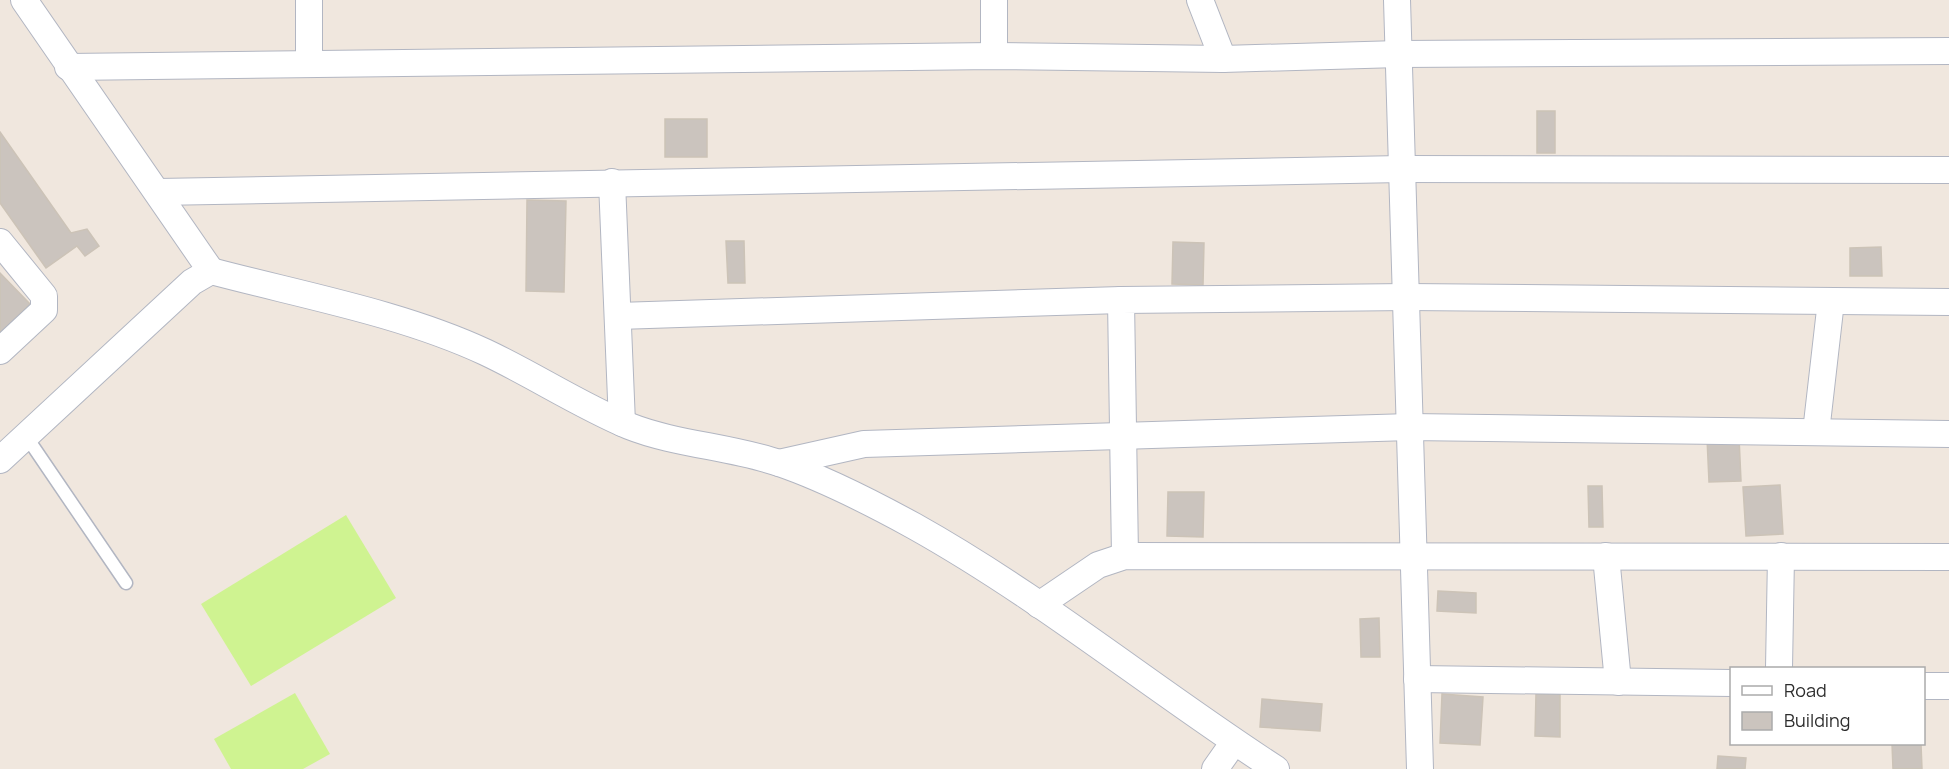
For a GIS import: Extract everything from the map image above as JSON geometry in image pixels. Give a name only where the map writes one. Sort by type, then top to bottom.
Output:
[{"type":"street","points":[[24,0],[68,67],[158,192],[211,271],[434,332],[485,352],[622,423],[779,463],[914,526],[1039,605],[1276,769]]},
{"type":"street","points":[[309,0],[309,63]]},
{"type":"street","points":[[994,0],[994,56]]},
{"type":"street","points":[[1200,0],[1223,59]]},
{"type":"street","points":[[1397,0],[1420,769]]},
{"type":"street","points":[[68,67],[994,56],[1223,59],[1399,54],[1949,51]]},
{"type":"street","points":[[158,192],[1402,169],[1949,170]]},
{"type":"street","points":[[612,182],[622,423]]},
{"type":"street","points":[[0,242],[44,296],[44,310],[0,351]]},
{"type":"street","points":[[0,460],[192,282],[211,271]]},
{"type":"street","points":[[618,316],[1121,300],[1407,297],[1949,302]]},
{"type":"street","points":[[1121,300],[1125,556]]},
{"type":"street","points":[[1816,432],[1831,301]]},
{"type":"street","points":[[779,463],[864,444],[1410,427],[1949,434]]},
{"type":"street","points":[[1039,605],[1098,565],[1125,556],[1949,557]]},
{"type":"street","points":[[1606,556],[1618,682]]},
{"type":"street","points":[[1779,667],[1781,556]]},
{"type":"street","points":[[1417,680],[1730,683]]},
{"type":"street","points":[[1925,686],[1949,686]]},
{"type":"street","points":[[1215,769],[1234,742]]},
{"type":"lane","points":[[26,436],[126,583]]},
{"type":"green space","points":[[346,515],[396,598],[251,686],[201,604]]},
{"type":"green space","points":[[295,693],[330,754],[303,769],[231,769],[214,739]]},
{"type":"building","points":[[1537,111],[1555,111],[1555,153],[1537,153]]},
{"type":"building","points":[[665,119],[707,119],[707,157],[665,157]]},
{"type":"building","points":[[0,132],[71,233],[87,229],[99,246],[85,256],[77,246],[46,268],[0,203]]},
{"type":"building","points":[[527,200],[566,201],[564,292],[526,291]]},
{"type":"building","points":[[726,241],[744,241],[745,283],[728,283]]},
{"type":"building","points":[[1173,242],[1204,243],[1203,285],[1172,284]]},
{"type":"building","points":[[1881,247],[1882,276],[1850,276],[1850,248]]},
{"type":"building","points":[[0,273],[30,304],[0,333]]},
{"type":"building","points":[[1739,437],[1741,481],[1709,482],[1707,438]]},
{"type":"building","points":[[1780,485],[1783,534],[1746,536],[1743,487]]},
{"type":"building","points":[[1588,486],[1602,486],[1603,527],[1589,527]]},
{"type":"building","points":[[1168,492],[1204,492],[1203,537],[1167,536]]},
{"type":"building","points":[[1438,591],[1476,593],[1476,613],[1437,611]]},
{"type":"building","points":[[1379,618],[1380,657],[1361,657],[1360,619]]},
{"type":"building","points":[[1442,694],[1483,697],[1480,745],[1440,743]]},
{"type":"building","points":[[1536,694],[1560,694],[1560,737],[1535,736]]},
{"type":"building","points":[[1262,699],[1322,704],[1320,731],[1260,727]]},
{"type":"building","points":[[1892,745],[1921,745],[1922,769],[1893,769]]},
{"type":"building","points":[[1718,756],[1746,758],[1745,769],[1717,769]]}]
